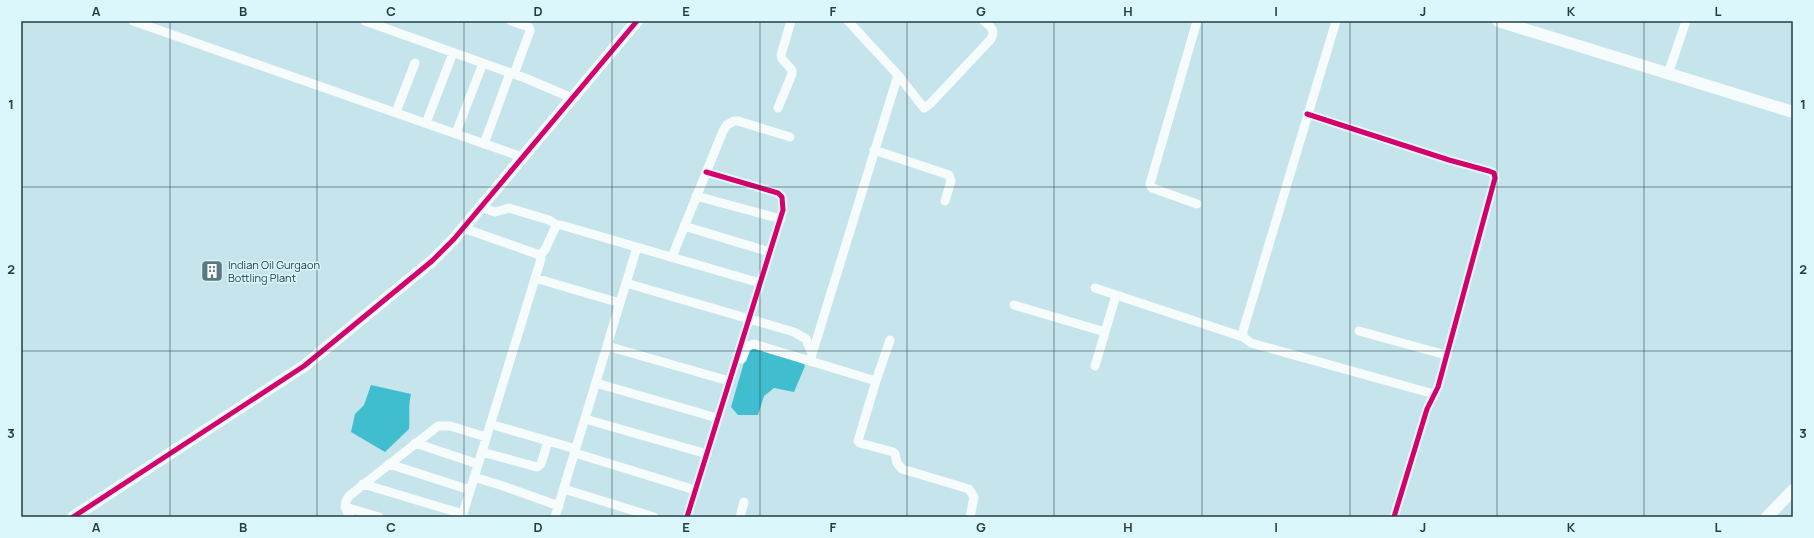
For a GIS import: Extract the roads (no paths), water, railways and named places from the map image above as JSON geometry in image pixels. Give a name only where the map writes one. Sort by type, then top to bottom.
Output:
[{"type":"street","points":[[133,21],[522,157]]},
{"type":"street","points":[[365,21],[512,73],[572,98]]},
{"type":"street","points":[[484,144],[530,29],[526,26],[511,21]]},
{"type":"street","points":[[80,515],[304,366],[432,261],[481,207],[637,21]]},
{"type":"street","points":[[778,108],[792,74],[792,70],[782,59],[781,55],[791,21]]},
{"type":"street","points":[[848,21],[898,75],[921,106],[927,107],[991,39],[994,34],[993,30],[986,22]]},
{"type":"street","points":[[1197,21],[1150,184],[1152,188],[1197,204]]},
{"type":"street","points":[[1243,337],[1243,331],[1336,21]]},
{"type":"street","points":[[1498,21],[1793,112]]},
{"type":"street","points":[[1668,74],[1686,21]]},
{"type":"street","points":[[426,123],[453,52]]},
{"type":"street","points":[[396,112],[415,63]]},
{"type":"street","points":[[456,133],[484,63]]},
{"type":"street","points":[[811,357],[898,75]]},
{"type":"street","points":[[1308,114],[1449,160],[1494,173],[1495,183],[1474,251],[1438,386],[1427,409],[1394,517]]},
{"type":"street","points":[[672,257],[723,131],[727,125],[734,121],[790,137]]},
{"type":"street","points":[[874,150],[949,175],[951,181],[945,201]]},
{"type":"street","points":[[687,517],[748,319],[781,219],[783,202],[778,193],[706,172]]},
{"type":"street","points":[[696,196],[781,219]]},
{"type":"street","points":[[481,207],[495,212],[509,208],[549,220],[557,225],[760,283]]},
{"type":"street","points":[[363,484],[462,516],[541,259],[540,256],[546,248],[557,225]]},
{"type":"street","points":[[684,226],[770,252]]},
{"type":"street","points":[[463,228],[540,256]]},
{"type":"street","points":[[555,517],[637,247]]},
{"type":"street","points":[[535,278],[620,303]]},
{"type":"street","points":[[626,283],[794,332],[808,341],[811,357]]},
{"type":"street","points":[[1095,288],[1243,337],[1251,342],[1434,394]]},
{"type":"street","points":[[1095,366],[1116,295]]},
{"type":"street","points":[[1014,305],[1105,332]]},
{"type":"street","points":[[1359,331],[1446,355]]},
{"type":"street","points":[[890,340],[858,441],[860,443],[894,452],[896,454],[898,466],[902,469],[968,489],[974,497],[970,517]]},
{"type":"street","points":[[693,517],[735,379],[747,346],[754,344],[811,357],[876,381]]},
{"type":"street","points":[[607,346],[729,381]]},
{"type":"street","points":[[596,383],[717,418]]},
{"type":"street","points":[[585,419],[707,454]]},
{"type":"street","points":[[490,424],[548,441],[695,490]]},
{"type":"street","points":[[350,517],[345,507],[345,502],[349,496],[430,431],[441,425],[450,426],[486,437]]},
{"type":"street","points":[[482,452],[537,467],[541,464],[548,441]]},
{"type":"street","points":[[416,443],[478,464]]},
{"type":"street","points":[[389,464],[470,490]]},
{"type":"street","points":[[474,477],[559,506]]},
{"type":"street","points":[[564,489],[654,517]]},
{"type":"street","points":[[1767,517],[1793,490]]},
{"type":"street","points":[[740,517],[744,502]]},
{"type":"street","points":[[345,507],[379,517]]},
{"type":"water","points":[[759,346],[800,359],[805,366],[794,392],[774,388],[764,396],[758,415],[738,415],[731,407],[747,352]]},
{"type":"water","points":[[371,385],[411,394],[409,407],[409,429],[385,452],[351,432],[355,414],[364,405]]},
{"type":"place","name":"Indian Oil Gurgaon Bottling Plant","points":[[212,271]]}]
